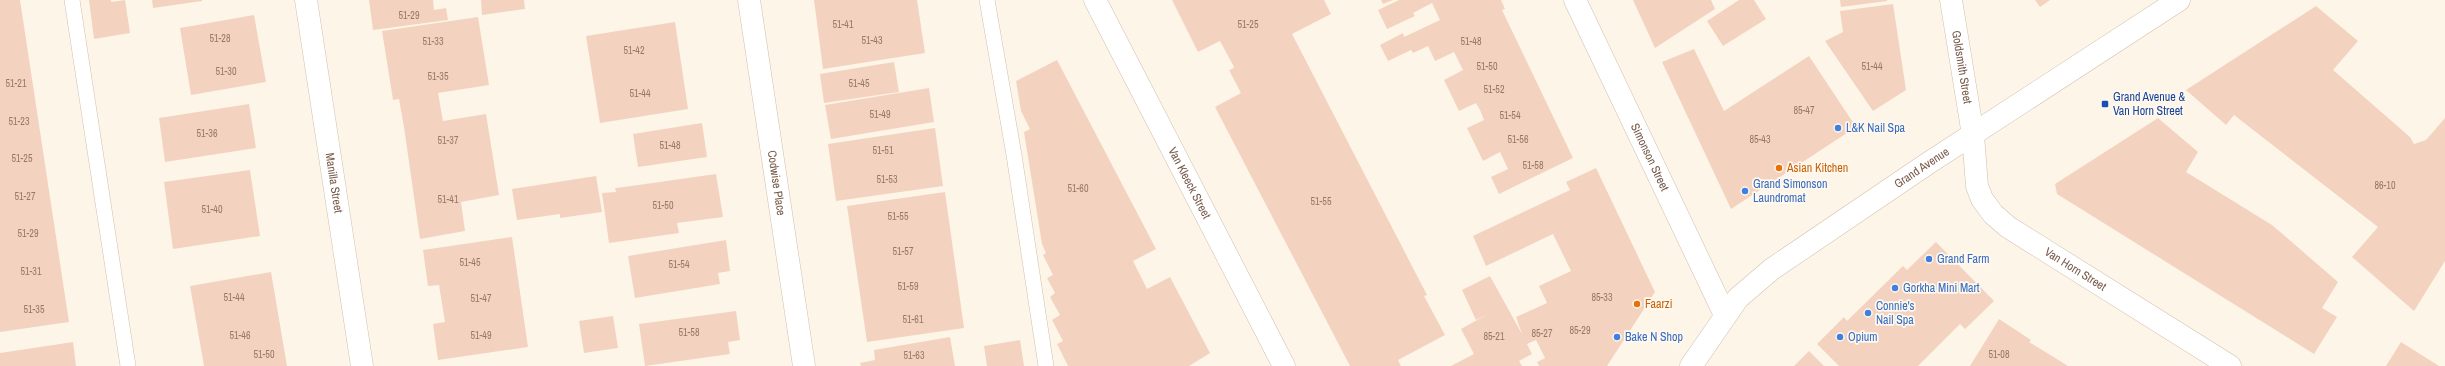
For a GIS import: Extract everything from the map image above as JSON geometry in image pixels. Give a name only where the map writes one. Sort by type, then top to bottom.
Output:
[{"type":"street","name":"Manilla Street","points":[[306,0],[362,366]]},
{"type":"street","name":"Codwise Place","points":[[749,0],[804,366]]},
{"type":"street","name":"Van Kleeck Street","points":[[1095,0],[1284,366]]},
{"type":"street","name":"Simonson Street","points":[[1576,0],[1725,314]]},
{"type":"street","name":"Goldsmith Street","points":[[1951,0],[1973,135]]},
{"type":"street","name":"Grand Avenue","points":[[1691,366],[1725,314],[1738,298],[1772,269],[2179,0]]},
{"type":"street","name":"Van Horn Street","points":[[1973,135],[1977,186],[1982,199],[1993,214],[2008,227],[2199,358],[2230,366]]},
{"type":"lane","points":[[72,0],[128,366]]},
{"type":"lane","points":[[986,0],[1014,155],[1046,366]]},
{"type":"building","points":[[0,0],[20,0],[69,322],[0,332]]},
{"type":"building","points":[[89,0],[111,0],[111,2],[125,0],[130,33],[94,39]]},
{"type":"building","points":[[152,0],[202,0],[202,1],[153,8]]},
{"type":"building","points":[[369,0],[433,0],[434,10],[446,8],[448,20],[373,30]]},
{"type":"building","points":[[481,0],[524,0],[525,9],[482,15]]},
{"type":"building","points":[[814,0],[917,0],[925,53],[823,69]]},
{"type":"building","points":[[1172,0],[1324,0],[1331,14],[1292,34],[1427,295],[1424,296],[1445,335],[1398,360],[1401,366],[1350,366],[1215,107],[1241,93],[1229,70],[1234,68],[1233,65],[1220,41],[1198,52]]},
{"type":"building","points":[[1381,0],[1393,0],[1383,4]]},
{"type":"building","points":[[1399,0],[1501,0],[1505,9],[1502,10],[1573,158],[1499,194],[1491,177],[1508,169],[1500,152],[1483,161],[1467,128],[1484,120],[1480,110],[1476,103],[1459,111],[1444,80],[1463,70],[1454,52],[1435,61],[1428,46],[1413,53],[1411,50],[1388,61],[1380,45],[1403,33],[1404,37],[1440,20],[1432,3],[1413,13],[1415,16],[1387,29],[1378,10]]},
{"type":"building","points":[[1633,0],[1711,0],[1715,9],[1655,48]]},
{"type":"building","points":[[1739,0],[1754,0],[1766,19],[1723,46],[1707,21]]},
{"type":"building","points":[[1840,0],[1887,0],[1887,1],[1841,7]]},
{"type":"building","points":[[2035,0],[2050,0],[2040,7]]},
{"type":"building","points":[[1893,4],[1906,90],[1873,111],[1825,41],[1843,32],[1840,11]]},
{"type":"building","points":[[2316,6],[2358,41],[2333,70],[2410,137],[2414,144],[2426,140],[2445,118],[2445,261],[2414,311],[2352,257],[2378,227],[2234,115],[2226,125],[2186,90]]},
{"type":"building","points":[[254,15],[266,82],[191,95],[180,28]]},
{"type":"building","points":[[478,17],[489,85],[438,93],[443,121],[486,114],[499,195],[461,202],[465,231],[420,239],[399,99],[393,100],[382,31]]},
{"type":"building","points":[[675,22],[688,109],[600,123],[586,36]]},
{"type":"building","points":[[1694,49],[1724,111],[1809,56],[1856,127],[1731,209],[1662,62]]},
{"type":"building","points":[[1057,60],[1156,249],[1133,261],[1147,289],[1170,277],[1210,353],[1189,366],[1068,366],[1057,344],[1063,341],[1052,320],[1060,315],[1050,297],[1055,293],[1047,278],[1053,275],[1043,255],[1046,253],[1042,244],[1024,132],[1030,129],[1021,111],[1016,81]]},
{"type":"building","points":[[894,62],[899,92],[824,103],[820,74]]},
{"type":"building","points":[[929,88],[934,122],[831,139],[825,105]]},
{"type":"building","points":[[249,104],[256,148],[165,162],[159,118]]},
{"type":"building","points":[[2158,118],[2198,152],[2186,172],[2272,225],[2338,282],[2322,308],[2337,317],[2314,354],[2057,194],[2055,184]]},
{"type":"building","points":[[702,123],[707,157],[638,167],[633,134]]},
{"type":"building","points":[[935,128],[943,186],[836,201],[828,144]]},
{"type":"building","points":[[1596,168],[1655,292],[1607,366],[1539,366],[1537,362],[1545,358],[1536,340],[1527,344],[1532,354],[1519,361],[1522,366],[1451,366],[1474,354],[1461,329],[1488,314],[1476,320],[1462,290],[1490,276],[1522,334],[1516,317],[1547,303],[1539,286],[1571,271],[1553,234],[1486,266],[1473,236],[1570,190],[1566,182]]},
{"type":"building","points":[[250,170],[260,236],[173,249],[164,182]]},
{"type":"building","points":[[716,174],[723,217],[677,223],[679,233],[609,243],[602,193],[616,192],[615,188]]},
{"type":"building","points":[[596,176],[602,212],[560,218],[560,214],[517,220],[512,189]]},
{"type":"building","points":[[945,192],[964,328],[867,342],[847,206]]},
{"type":"building","points":[[512,237],[528,347],[438,360],[433,324],[445,322],[439,285],[428,286],[423,250]]},
{"type":"building","points":[[726,240],[730,271],[718,273],[720,284],[635,298],[628,256]]},
{"type":"building","points":[[1936,242],[1994,301],[1965,329],[1960,324],[1918,366],[1839,366],[1817,344],[1844,317],[1847,321],[1903,266],[1907,270]]},
{"type":"building","points":[[271,272],[287,366],[204,366],[190,286]]},
{"type":"building","points":[[736,311],[740,340],[728,342],[730,354],[645,366],[639,324]]},
{"type":"building","points":[[613,316],[618,348],[584,353],[579,321]]},
{"type":"building","points":[[1999,319],[2031,340],[2029,342],[2068,366],[1970,366]]},
{"type":"building","points":[[950,337],[955,366],[861,366],[860,363],[875,360],[874,350]]},
{"type":"building","points":[[1020,340],[1024,366],[987,366],[984,346]]},
{"type":"building","points":[[73,342],[76,366],[0,366],[0,353]]},
{"type":"building","points":[[2401,342],[2439,366],[2386,366]]},
{"type":"building","points":[[1809,351],[1824,366],[1794,366]]},
{"type":"place","name":"Grand Avenue & Van Horn Street","points":[[2105,104]]},
{"type":"place","name":"L&K Nail Spa","points":[[1838,128]]},
{"type":"place","name":"Asian Kitchen","points":[[1779,168]]},
{"type":"place","name":"Grand Simonson Laundromat","points":[[1745,191]]},
{"type":"place","name":"Grand Farm","points":[[1929,259]]},
{"type":"place","name":"Gorkha Mini Mart","points":[[1895,288]]},
{"type":"place","name":"Faarzi","points":[[1637,304]]},
{"type":"place","name":"Connie's Nail Spa","points":[[1868,313]]},
{"type":"place","name":"Bake N Shop","points":[[1617,337]]},
{"type":"place","name":"Opium","points":[[1840,337]]}]
